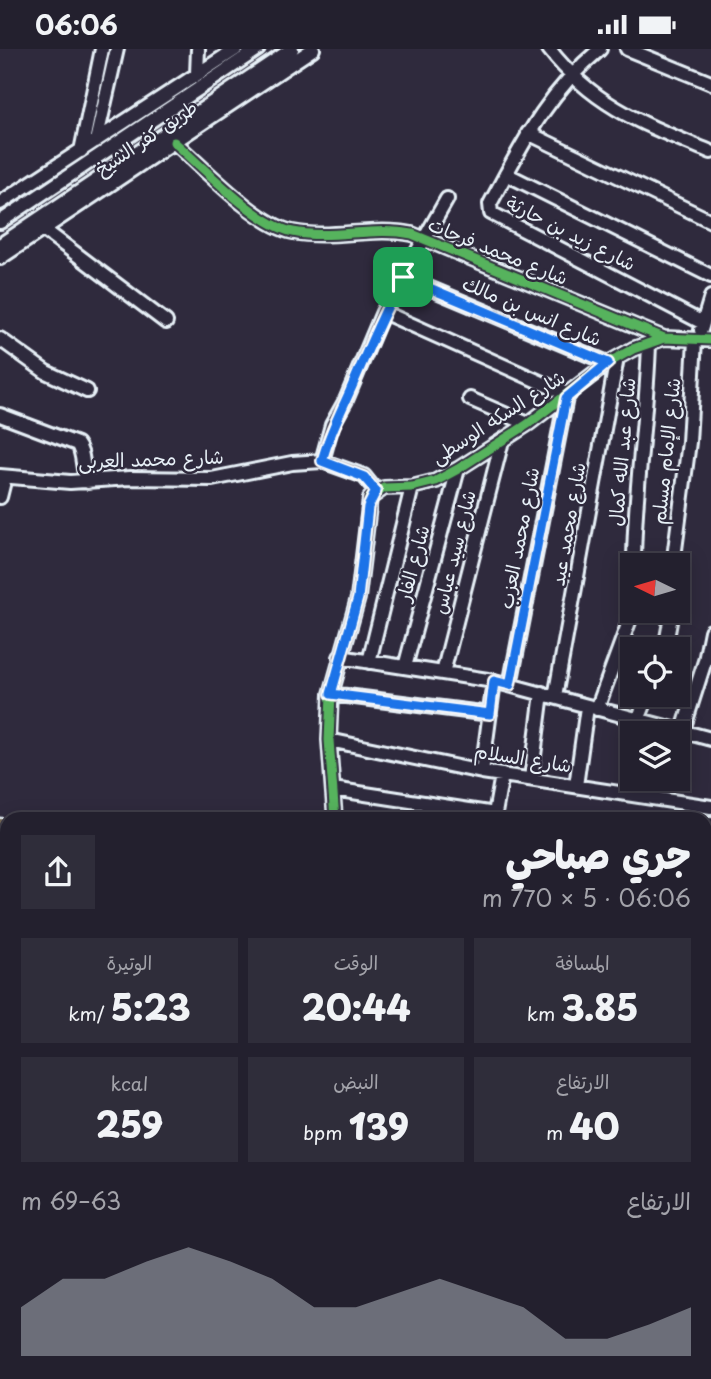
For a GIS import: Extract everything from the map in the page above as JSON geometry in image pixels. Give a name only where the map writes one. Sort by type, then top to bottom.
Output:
[{"type":"street","points":[[81,151],[102,49]]},
{"type":"street","points":[[96,141],[117,49]]},
{"type":"street","points":[[197,74],[198,49]]},
{"type":"street","points":[[0,203],[236,49]]},
{"type":"street","points":[[0,222],[258,49]]},
{"type":"street","name":"طريق كفر الشيخ","points":[[0,246],[43,229],[174,142],[258,79],[292,49]]},
{"type":"street","name":"طريق كفر الشيخ","points":[[0,258],[28,233],[258,79],[313,49]]},
{"type":"street","points":[[550,49],[569,75],[613,109],[711,152]]},
{"type":"street","name":"شارع زيد بن حارثة","points":[[600,49],[569,75],[528,133],[490,204],[491,213],[704,323]]},
{"type":"street","points":[[627,49],[711,83]]},
{"type":"street","points":[[528,133],[711,221]]},
{"type":"street","name":"شارع محمد فرحات","points":[[174,142],[275,226],[309,233],[400,232],[424,239],[664,338]]},
{"type":"street","points":[[506,174],[711,276]]},
{"type":"street","points":[[322,461],[332,425],[346,400],[383,312],[447,199]]},
{"type":"street","points":[[43,229],[166,323]]},
{"type":"street","name":"شارع انس بن مالك","points":[[403,277],[613,361]]},
{"type":"street","name":"شارع الإمام مسلم","points":[[675,553],[704,323],[711,297]]},
{"type":"street","points":[[383,312],[568,396]]},
{"type":"street","name":"شارع السكه الوسطى","points":[[376,491],[436,481],[528,424],[613,361],[649,343],[664,338],[702,340]]},
{"type":"street","points":[[0,339],[46,372],[87,391]]},
{"type":"street","name":"شارع عبد الله كمال","points":[[634,553],[635,506],[648,395],[649,343]]},
{"type":"street","name":"شارع محمد عيد","points":[[555,697],[613,361]]},
{"type":"street","name":"شارع محمد العزب","points":[[510,685],[568,396]]},
{"type":"street","points":[[470,399],[528,424]]},
{"type":"street","points":[[0,415],[77,444],[81,451],[82,469],[88,482]]},
{"type":"street","name":"شارع سيد عباس","points":[[443,673],[502,441]]},
{"type":"street","name":"شارع محمد العربى","points":[[2,476],[88,482],[130,478],[212,479],[300,462],[322,461],[364,477],[376,491]]},
{"type":"street","name":"شارع الفار","points":[[404,667],[458,469]]},
{"type":"street","points":[[0,497],[2,476]]},
{"type":"street","points":[[369,661],[412,487]]},
{"type":"street","points":[[335,812],[329,740],[331,694],[356,605],[368,507],[376,491]]},
{"type":"street","points":[[576,786],[592,708],[628,623]]},
{"type":"street","points":[[686,721],[703,670],[711,631]]},
{"type":"street","points":[[340,657],[494,681],[641,721]]},
{"type":"street","points":[[482,772],[494,681]]},
{"type":"street","points":[[531,779],[542,693]]},
{"type":"street","points":[[331,694],[490,714]]},
{"type":"street","points":[[638,720],[643,707]]},
{"type":"street","points":[[690,735],[711,739]]},
{"type":"street","name":"شارع السلام","points":[[329,740],[482,772],[711,807]]},
{"type":"street","points":[[495,812],[502,775]]},
{"type":"street","points":[[333,789],[465,812]]},
{"type":"cycle path","points":[[174,142],[247,207],[279,227],[308,234],[382,231],[412,234],[664,338]]},
{"type":"cycle path","points":[[334,812],[329,740],[331,694],[358,598],[370,498],[384,488],[412,487],[436,481],[458,469],[528,424],[608,363],[633,349],[664,338],[711,340]]},
{"type":"route","points":[[403,277],[608,363],[566,398],[510,685],[494,681],[490,714],[331,694],[355,612],[368,507],[370,498],[376,491],[370,480],[337,464],[322,461],[328,434],[346,400],[383,312],[403,277]]}]
